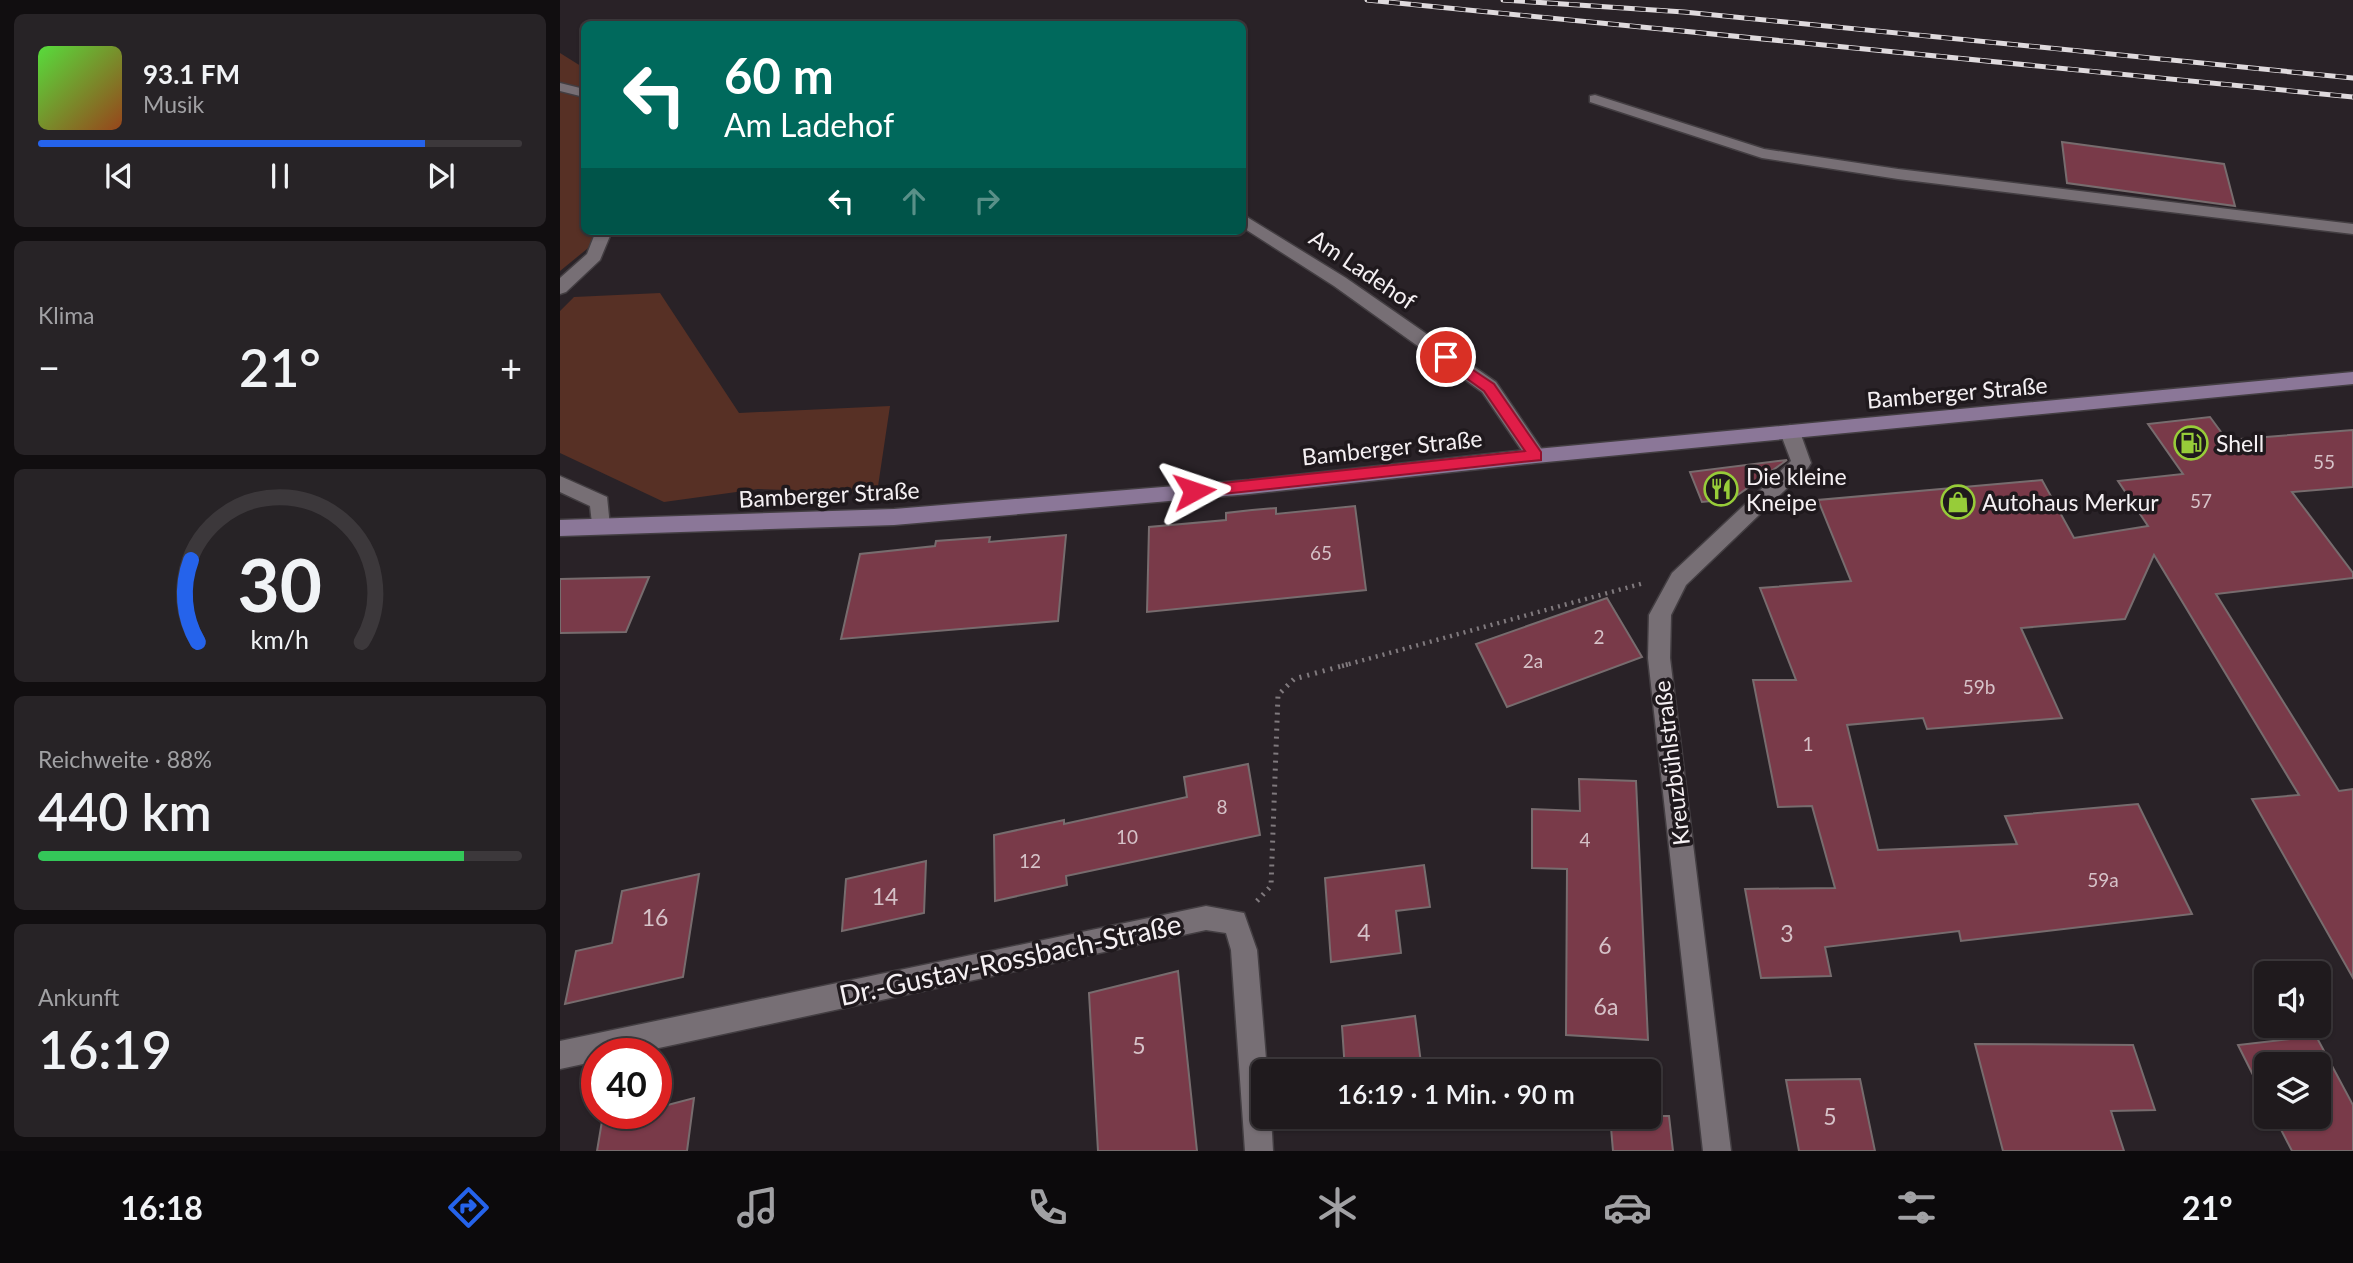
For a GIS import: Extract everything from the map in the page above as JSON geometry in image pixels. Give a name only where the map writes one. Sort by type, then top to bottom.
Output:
[{"type":"street","points":[[560,87],[581,92]]},
{"type":"street","points":[[1595,99],[1762,153],[1898,174],[2353,229]]},
{"type":"street","name":"Am Ladehof","points":[[1246,222],[1340,282],[1489,387],[1536,456]]},
{"type":"street","points":[[560,288],[594,256],[602,235]]},
{"type":"street","name":"Bamberger Straße","points":[[560,527],[894,517],[1249,487],[1536,456],[2353,377]]},
{"type":"street","name":"Kreuzbühlstraße","points":[[1717,1151],[1659,658],[1660,615],[1679,579],[1801,463],[1790,432]]},
{"type":"street","points":[[560,483],[600,502],[600,526]]},
{"type":"street","name":"Dr.-Gustav-Rossbach-Straße","points":[[560,1055],[1206,918],[1235,922]]},
{"type":"street","points":[[1235,922],[1244,950],[1259,1151]]},
{"type":"path","points":[[1235,922],[1271,886],[1278,695],[1294,679],[1635,584],[1679,579]]},
{"type":"shaded area","points":[[560,53],[581,66],[581,235],[604,235],[560,271]]},
{"type":"shaded area","points":[[660,293],[739,413],[890,406],[877,493],[758,489],[664,502],[560,453],[560,311],[574,297]]},
{"type":"building","points":[[2062,142],[2224,164],[2235,206],[2067,183]]},
{"type":"building","points":[[2210,417],[2227,440],[2353,430],[2353,487],[2292,492],[2353,573],[2353,578],[2216,594],[2339,791],[2353,789],[2353,978],[2252,799],[2299,795],[2154,555],[2125,619],[2021,628],[2062,718],[1927,729],[1923,718],[1847,725],[1878,850],[2017,844],[2005,816],[2138,804],[2192,914],[1961,941],[1959,931],[1825,947],[1831,976],[1761,978],[1745,889],[1835,888],[1812,806],[1778,807],[1753,680],[1796,680],[1760,588],[1851,581],[1818,500],[2042,480],[2074,538],[2148,526],[2118,481],[2183,474],[2148,424]]},
{"type":"building","name":"Die kleine Kneipe","points":[[1787,460],[1732,499],[1702,502],[1690,472]]},
{"type":"building","points":[[1355,506],[1366,590],[1147,612],[1149,527],[1226,520],[1226,513],[1252,510],[1276,508],[1276,514]]},
{"type":"building","points":[[1066,535],[1058,621],[841,639],[860,554],[935,546],[936,541],[990,537],[989,542]]},
{"type":"building","points":[[649,577],[626,632],[560,633],[560,579]]},
{"type":"building","points":[[1607,598],[1642,657],[1507,707],[1476,644]]},
{"type":"building","points":[[1248,764],[1260,835],[1066,876],[1067,885],[995,901],[994,835],[1064,820],[1064,824],[1187,797],[1184,777]]},
{"type":"building","points":[[1579,779],[1636,781],[1648,1040],[1566,1035],[1567,869],[1532,868],[1532,809],[1580,811]]},
{"type":"building","points":[[926,861],[924,913],[842,931],[846,879]]},
{"type":"building","points":[[1424,865],[1430,907],[1396,911],[1401,953],[1331,962],[1325,878]]},
{"type":"building","points":[[699,874],[683,977],[565,1004],[576,951],[612,943],[622,891]]},
{"type":"building","points":[[1178,971],[1197,1151],[1098,1151],[1089,993]]},
{"type":"building","points":[[1415,1016],[1420,1059],[1344,1059],[1342,1026]]},
{"type":"building","points":[[2317,1038],[2325,1052],[2254,1052],[2254,1077],[2238,1045]]},
{"type":"building","points":[[1975,1044],[2133,1045],[2155,1110],[2111,1111],[2124,1151],[2003,1151]]},
{"type":"building","points":[[2331,1064],[2353,1105],[2353,1151],[2292,1151],[2281,1129],[2331,1129]]},
{"type":"building","points":[[1860,1079],[1875,1151],[1799,1151],[1786,1080]]},
{"type":"building","points":[[694,1098],[687,1151],[597,1151],[601,1129],[672,1129],[672,1104]]},
{"type":"building","points":[[1661,1116],[1669,1116],[1673,1151],[1613,1151],[1611,1129],[1661,1129]]},
{"type":"railway","points":[[1367,0],[2353,97]]},
{"type":"railway","points":[[1503,0],[1684,12],[2353,78]]},
{"type":"place","name":"Shell","points":[[2191,443]]},
{"type":"place","name":"Die kleine Kneipe","points":[[1721,489]]},
{"type":"place","name":"Autohaus Merkur","points":[[1958,502]]},
{"type":"route","points":[[1194,491],[1536,456],[1489,387],[1446,357]]}]
